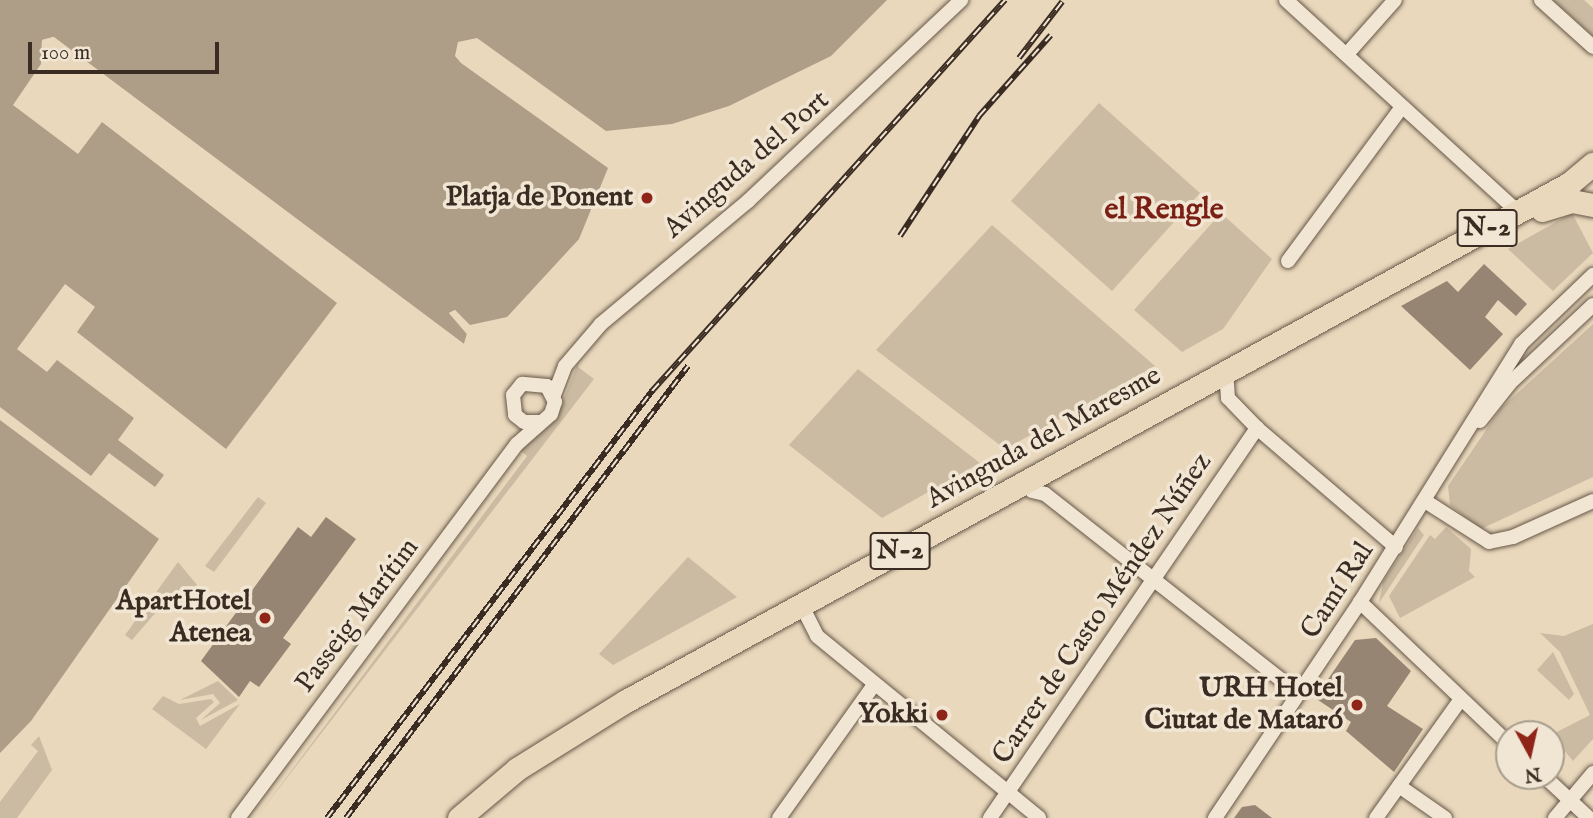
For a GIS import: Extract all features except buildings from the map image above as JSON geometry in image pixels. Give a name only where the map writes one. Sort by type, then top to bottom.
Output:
[{"type":"main road","name":"Avinguda del Maresme","points":[[459,818],[517,769],[626,702],[1517,211],[1593,164]]},
{"type":"main road","name":"Avinguda del Maresme","points":[[474,818],[561,752],[1532,214],[1572,201],[1593,205]]},
{"type":"street","name":"Avinguda del Port","points":[[536,381],[565,366],[619,307],[748,201],[961,0]]},
{"type":"street","points":[[1286,0],[1517,211]]},
{"type":"street","points":[[1347,54],[1395,0]]},
{"type":"street","points":[[1541,0],[1593,47]]},
{"type":"street","points":[[1288,261],[1402,107]]},
{"type":"street","name":"Camí Ral","points":[[1215,818],[1360,602],[1521,344],[1593,275]]},
{"type":"street","name":"Camí Ral","points":[[1451,458],[1510,383],[1593,306]]},
{"type":"street","name":"Avinguda del Port","points":[[554,395],[565,366]]},
{"type":"street","points":[[517,443],[519,419],[513,395],[522,384],[536,381],[554,395],[551,414],[541,422],[519,419]]},
{"type":"street","points":[[1227,384],[1228,398],[1257,428],[1395,547]]},
{"type":"street","name":"Passeig Marítim","points":[[238,818],[517,443],[541,422]]},
{"type":"street","name":"Carrer de Casto Méndez Núñez","points":[[990,818],[1257,428]]},
{"type":"street","points":[[1032,491],[1045,494],[1299,694]]},
{"type":"street","points":[[1425,501],[1477,539],[1500,542],[1593,500]]},
{"type":"street","points":[[1360,602],[1495,731]]},
{"type":"street","points":[[807,616],[808,627],[874,685],[1039,818]]},
{"type":"street","points":[[779,818],[874,685]]},
{"type":"street","points":[[1376,818],[1461,699]]},
{"type":"street","points":[[1556,818],[1593,773]]},
{"type":"street","points":[[1399,786],[1445,818]]},
{"type":"street","points":[[1559,790],[1589,818]]},
{"type":"shaded area","points":[[0,0],[887,0],[831,56],[729,106],[672,124],[606,131],[477,38],[458,42],[455,56],[461,63],[608,168],[579,239],[507,317],[470,325],[455,310],[449,313],[467,334],[464,344],[54,37],[42,40],[41,64],[13,105],[78,154],[102,122],[337,303],[226,449],[77,332],[95,307],[65,284],[17,349],[47,372],[57,360],[134,418],[118,440],[164,475],[155,487],[109,453],[91,476],[0,407]]},
{"type":"shaded area","points":[[1553,0],[1584,0],[1593,8],[1593,36]]},
{"type":"shaded area","points":[[1099,103],[1200,193],[1112,291],[1011,201]]},
{"type":"shaded area","points":[[1221,213],[1272,259],[1223,329],[1182,352],[1134,310]]},
{"type":"shaded area","points":[[1572,213],[1593,253],[1553,291],[1508,249]]},
{"type":"shaded area","points":[[992,225],[1155,366],[1005,449],[876,350]]},
{"type":"shaded area","points":[[1593,324],[1593,477],[1481,529],[1450,505],[1448,486],[1501,408]]},
{"type":"shaded area","points":[[579,360],[578,367],[594,379],[256,818],[527,456],[521,451],[558,414]]},
{"type":"shaded area","points":[[858,369],[980,463],[882,518],[789,445]]},
{"type":"shaded area","points":[[0,420],[159,539],[31,721],[0,753]]},
{"type":"shaded area","points":[[258,497],[266,503],[214,572],[205,566]]},
{"type":"shaded area","points":[[1446,527],[1471,549],[1469,571],[1475,577],[1400,618],[1389,596],[1430,535],[1435,539]]},
{"type":"shaded area","points":[[1418,528],[1424,535],[1379,603],[1383,582]]},
{"type":"shaded area","points":[[688,557],[737,597],[613,665],[599,654]]},
{"type":"shaded area","points":[[178,562],[198,586],[174,611],[163,604],[132,640],[125,635]]},
{"type":"shaded area","points":[[1593,624],[1593,739],[1573,761],[1565,752],[1565,728],[1590,715],[1560,652],[1540,633],[1564,636]]},
{"type":"shaded area","points":[[1553,652],[1574,694],[1569,700],[1537,670]]},
{"type":"shaded area","points":[[218,681],[238,700],[201,720],[220,703],[213,694],[180,700]]},
{"type":"shaded area","points":[[163,696],[179,704],[211,699],[214,702],[196,718],[200,726],[240,704],[206,749],[152,709]]},
{"type":"shaded area","points":[[39,736],[52,770],[17,818],[0,818],[0,802],[38,751],[31,745]]},
{"type":"pier","points":[[53,37],[464,344],[467,334],[449,313],[455,310],[473,329],[455,315],[470,333],[470,341],[465,347],[456,346],[52,41],[45,43],[41,64],[42,40]]},
{"type":"railway","points":[[327,818],[652,391],[1005,0]]},
{"type":"railway","points":[[1019,58],[1062,2]]},
{"type":"railway","points":[[900,236],[979,116],[1051,35]]},
{"type":"railway","points":[[346,818],[688,366]]},
{"type":"place","name":"Platja de Ponent","points":[[647,198]]},
{"type":"place","name":"ApartHotel Atenea","points":[[265,618]]},
{"type":"place","name":"URH Hotel Ciutat de Mataró","points":[[1357,705]]},
{"type":"place","name":"Yokki","points":[[942,715]]},
{"type":"district","name":"el Rengle","points":[[1164,210]]}]
